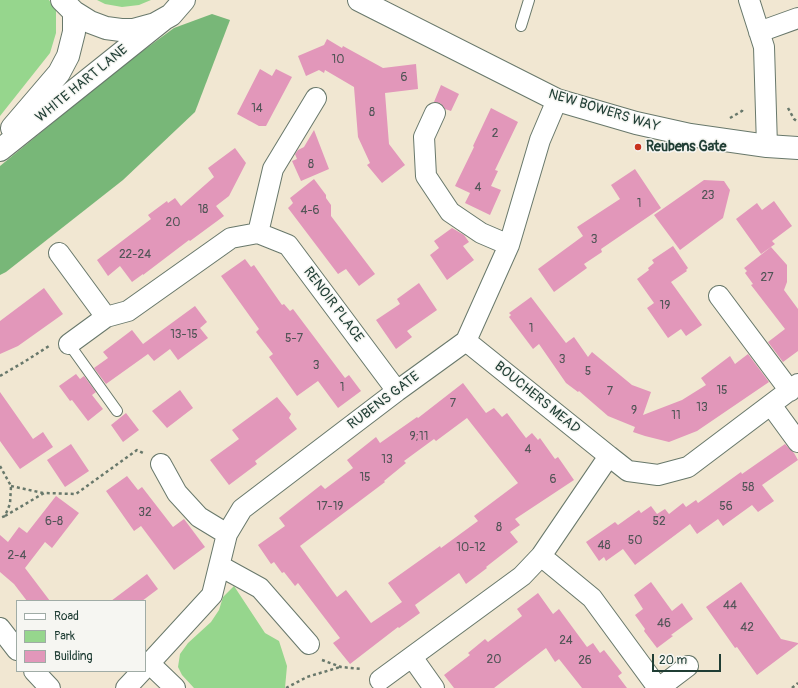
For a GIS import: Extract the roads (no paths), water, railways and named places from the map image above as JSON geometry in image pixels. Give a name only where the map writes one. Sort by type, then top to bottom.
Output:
[{"type":"street","points":[[68,6],[90,22],[114,30],[133,30],[146,27],[164,19],[184,0]]},
{"type":"street","name":"NEW BOWERS WAY","points":[[359,0],[557,100],[636,123],[690,135],[766,146],[798,148]]},
{"type":"street","points":[[749,0],[764,47],[766,146]]},
{"type":"street","name":"WHITE HART LANE","points":[[0,142],[58,73],[68,56],[74,32],[68,6]]},
{"type":"street","points":[[759,32],[798,18]]},
{"type":"street","name":"WHITE HART LANE","points":[[0,150],[164,19]]},
{"type":"street","points":[[69,344],[106,316],[128,311],[231,238],[258,233],[273,169],[316,98]]},
{"type":"street","name":"RUBENS GATE","points":[[146,668],[212,595],[227,534],[242,509],[397,391],[466,341],[509,245],[540,140],[557,100]]},
{"type":"street","points":[[435,113],[424,137],[426,176],[450,212],[482,233],[509,245]]},
{"type":"street","name":"RENOIR PLACE","points":[[258,233],[288,245],[397,391]]},
{"type":"street","points":[[59,253],[106,316]]},
{"type":"street","name":"BOUCHERS MEAD","points":[[466,341],[628,471],[658,475],[688,467],[794,387],[719,296]]},
{"type":"street","points":[[771,404],[798,442]]},
{"type":"street","points":[[380,680],[522,576],[541,556],[609,456]]},
{"type":"street","points":[[161,464],[177,493],[199,517],[227,534]]},
{"type":"street","points":[[541,556],[592,598],[658,688],[688,666]]},
{"type":"street","points":[[220,566],[260,588],[309,644]]},
{"type":"street","points":[[0,628],[16,649]]},
{"type":"street","points":[[412,657],[434,688]]},
{"type":"street","points":[[146,668],[175,688]]},
{"type":"street","points":[[35,672],[50,688]]},
{"type":"street","name":"RUBENS GATE","points":[[126,688],[142,672]]},
{"type":"lane","points":[[521,26],[529,0]]},
{"type":"lane","points":[[69,344],[117,411]]},
{"type":"place","name":"Reubens Gate","points":[[638,147]]}]
